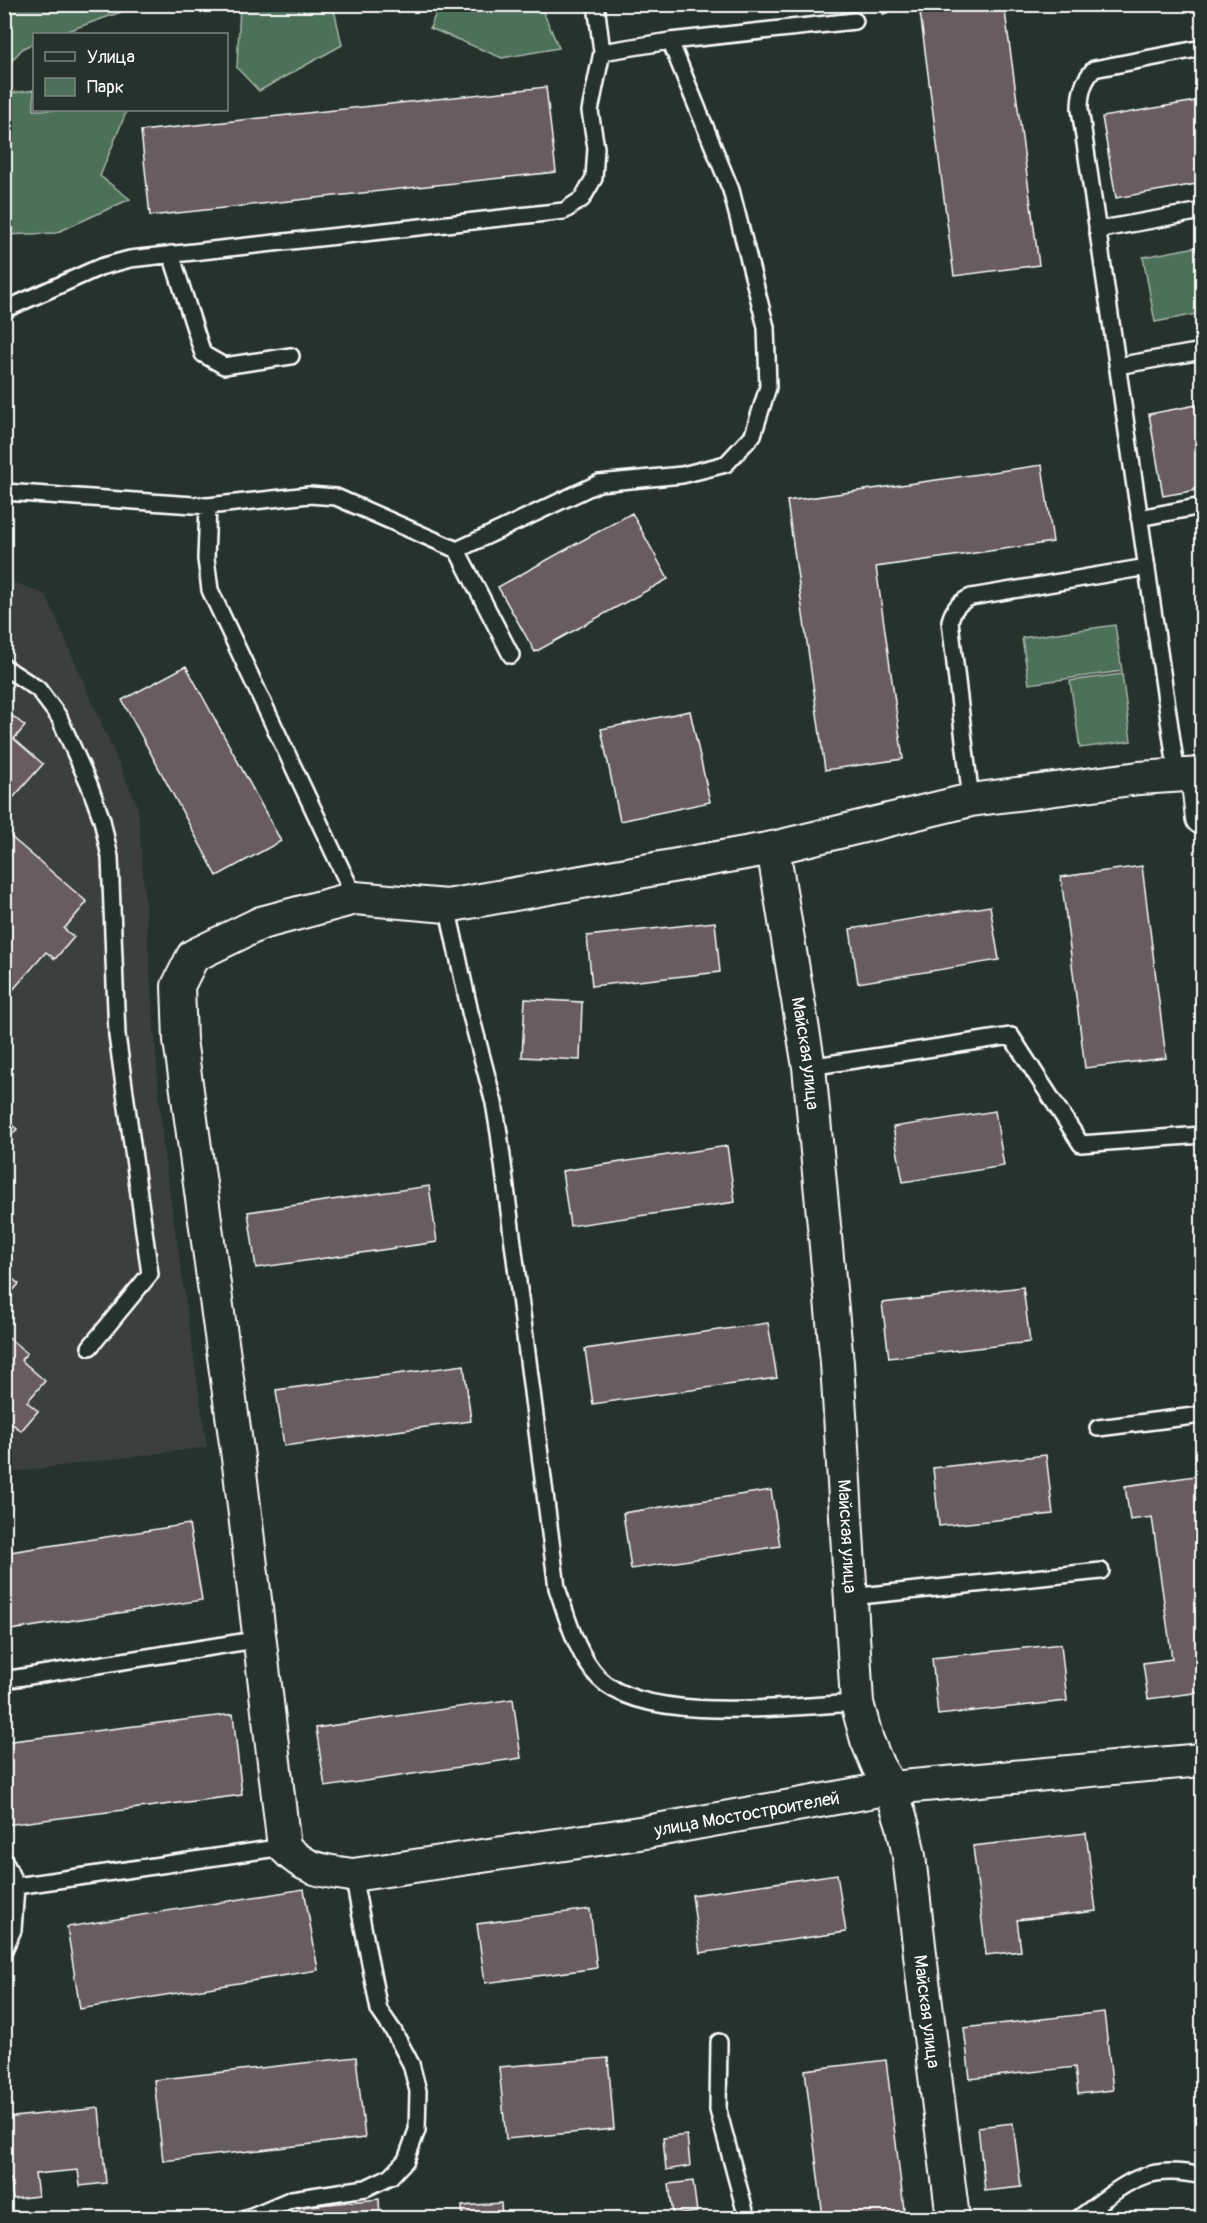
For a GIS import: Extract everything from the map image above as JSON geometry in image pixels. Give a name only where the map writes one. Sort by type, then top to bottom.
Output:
[{"type":"street","points":[[290,1853],[180,1040],[178,986],[193,956],[261,923],[355,898],[447,906],[773,848],[971,800],[1139,778],[1192,775],[1203,818]]},
{"type":"street","name":"Майская улица","points":[[773,848],[809,1067],[837,1363],[856,1703],[867,1740],[891,1788],[903,1826],[909,1856],[953,2218]]},
{"type":"street","name":"улица Мостостроителей","points":[[290,1853],[318,1870],[353,1875],[645,1832],[891,1788],[1203,1760]]},
{"type":"lane","points":[[4,310],[100,267],[130,259],[564,211],[582,199],[594,178],[596,148],[590,111],[602,52],[596,4]]},
{"type":"lane","points":[[602,52],[670,41],[855,21]]},
{"type":"lane","points":[[457,550],[599,483],[682,475],[726,464],[753,435],[768,387],[766,327],[731,190],[670,41]]},
{"type":"lane","points":[[1192,775],[1147,567],[1097,231],[1080,96],[1086,78],[1094,69],[1203,48]]},
{"type":"lane","points":[[1097,231],[1203,211]]},
{"type":"lane","points":[[171,254],[203,354],[224,366],[291,356]]},
{"type":"lane","points":[[1117,366],[1203,351]]},
{"type":"lane","points":[[4,492],[208,506],[309,495],[336,497],[457,550],[511,655]]},
{"type":"lane","points":[[208,506],[206,559],[210,590],[355,898]]},
{"type":"lane","points":[[1139,518],[1203,506]]},
{"type":"lane","points":[[971,800],[950,621],[953,610],[963,600],[971,597],[1147,567]]},
{"type":"lane","points":[[4,667],[38,688],[59,717],[89,784],[102,820],[110,857],[117,1035],[150,1274],[90,1347]]},
{"type":"lane","points":[[447,906],[470,1012],[494,1103],[557,1588],[577,1646],[600,1679],[629,1698],[660,1706],[714,1709],[856,1703]]},
{"type":"lane","points":[[809,1067],[1011,1036],[1081,1144],[1203,1135]]},
{"type":"lane","points":[[1098,1428],[1203,1415]]},
{"type":"lane","points":[[850,1597],[1101,1571]]},
{"type":"lane","points":[[4,1680],[261,1639]]},
{"type":"lane","points":[[16,1886],[290,1853]]},
{"type":"lane","points":[[4,1860],[16,1886],[13,1930],[4,1950]]},
{"type":"lane","points":[[247,2218],[292,2199],[366,2188],[391,2176],[406,2160],[417,2130],[418,2091],[416,2082],[411,2064],[379,2010],[353,1875]]},
{"type":"lane","points":[[719,2042],[718,2110],[747,2218]]},
{"type":"lane","points":[[1079,2218],[1129,2181],[1157,2171],[1203,2176]]},
{"type":"shaded area","points":[[4,578],[46,595],[138,808],[163,1148],[207,1447],[5,1473]]},
{"type":"green space","points":[[5,4],[137,4],[135,7],[62,33],[33,33],[33,43],[23,48],[5,68]]},
{"type":"green space","points":[[240,5],[333,5],[342,45],[259,91],[237,68]]},
{"type":"green space","points":[[439,5],[540,5],[559,48],[502,58],[430,28]]},
{"type":"green space","points":[[33,90],[33,111],[127,111],[100,176],[130,199],[56,233],[5,235],[5,94]]},
{"type":"green space","points":[[1202,246],[1202,313],[1155,322],[1143,257]]},
{"type":"green space","points":[[1115,625],[1122,671],[1029,684],[1022,638]]},
{"type":"green space","points":[[1122,674],[1131,741],[1080,748],[1070,681]]},
{"type":"building","points":[[919,4],[1004,4],[1039,265],[954,276]]},
{"type":"building","points":[[546,87],[556,172],[150,216],[141,131]]},
{"type":"building","points":[[1202,100],[1202,183],[1116,198],[1102,117]]},
{"type":"building","points":[[1202,404],[1202,489],[1163,496],[1149,414]]},
{"type":"building","points":[[1042,465],[1053,542],[876,567],[903,759],[825,770],[787,501]]},
{"type":"building","points":[[632,513],[668,579],[535,652],[498,587]]},
{"type":"building","points":[[186,666],[281,841],[217,876],[122,700]]},
{"type":"building","points":[[4,709],[25,726],[14,739],[43,764],[4,808]]},
{"type":"building","points":[[690,711],[710,802],[620,821],[601,729]]},
{"type":"building","points":[[4,831],[87,902],[64,929],[74,937],[55,959],[46,952],[11,992],[4,987]]},
{"type":"building","points":[[1142,866],[1166,1058],[1085,1068],[1061,877]]},
{"type":"building","points":[[990,906],[999,960],[858,983],[850,929]]},
{"type":"building","points":[[715,922],[720,972],[592,986],[587,936]]},
{"type":"building","points":[[525,999],[582,1002],[580,1060],[522,1057]]},
{"type":"building","points":[[995,1111],[1004,1166],[903,1182],[893,1127]]},
{"type":"building","points":[[4,1119],[17,1129],[4,1144]]},
{"type":"building","points":[[727,1146],[735,1202],[570,1226],[562,1171]]},
{"type":"building","points":[[429,1186],[437,1242],[256,1268],[248,1212]]},
{"type":"building","points":[[4,1272],[19,1284],[4,1300]]},
{"type":"building","points":[[1023,1287],[1030,1342],[889,1358],[882,1303]]},
{"type":"building","points":[[768,1323],[777,1378],[593,1404],[585,1349]]},
{"type":"building","points":[[4,1334],[27,1353],[21,1360],[45,1381],[27,1402],[38,1411],[21,1431],[9,1421],[4,1425]]},
{"type":"building","points":[[464,1365],[471,1421],[284,1446],[276,1390]]},
{"type":"building","points":[[1046,1455],[1053,1514],[939,1526],[933,1468]]},
{"type":"building","points":[[1202,1475],[1202,1692],[1148,1699],[1143,1663],[1172,1659],[1152,1517],[1130,1520],[1125,1486]]},
{"type":"building","points":[[771,1490],[780,1546],[631,1569],[623,1513]]},
{"type":"building","points":[[189,1524],[202,1600],[4,1631],[4,1553]]},
{"type":"building","points":[[1061,1644],[1067,1701],[938,1715],[932,1658]]},
{"type":"building","points":[[513,1699],[521,1758],[325,1787],[316,1728]]},
{"type":"building","points":[[233,1714],[242,1795],[5,1825],[4,1742]]},
{"type":"building","points":[[1086,1833],[1096,1911],[1017,1920],[1021,1951],[986,1955],[973,1846]]},
{"type":"building","points":[[1202,1843],[1202,1865],[1199,1844]]},
{"type":"building","points":[[837,1874],[846,1932],[700,1953],[692,1895]]},
{"type":"building","points":[[304,1889],[318,1970],[80,2009],[67,1927]]},
{"type":"building","points":[[590,1909],[597,1968],[485,1983],[477,1924]]},
{"type":"building","points":[[1104,2012],[1113,2090],[1078,2094],[1075,2067],[970,2079],[964,2028]]},
{"type":"building","points":[[356,2057],[365,2138],[163,2161],[154,2080]]},
{"type":"building","points":[[608,2058],[614,2129],[506,2139],[499,2067]]},
{"type":"building","points":[[886,2060],[905,2218],[823,2218],[805,2070]]},
{"type":"building","points":[[99,2108],[106,2183],[80,2186],[78,2170],[35,2174],[38,2196],[13,2199],[11,2179],[4,2180],[4,2118]]},
{"type":"building","points":[[1013,2123],[1021,2187],[985,2191],[978,2127]]},
{"type":"building","points":[[687,2135],[690,2166],[666,2170],[663,2138]]},
{"type":"building","points":[[693,2181],[697,2212],[673,2215],[669,2184]]},
{"type":"building","points":[[379,2199],[380,2218],[301,2218],[299,2207]]},
{"type":"building","points":[[501,2203],[502,2218],[463,2218],[462,2206]]}]
